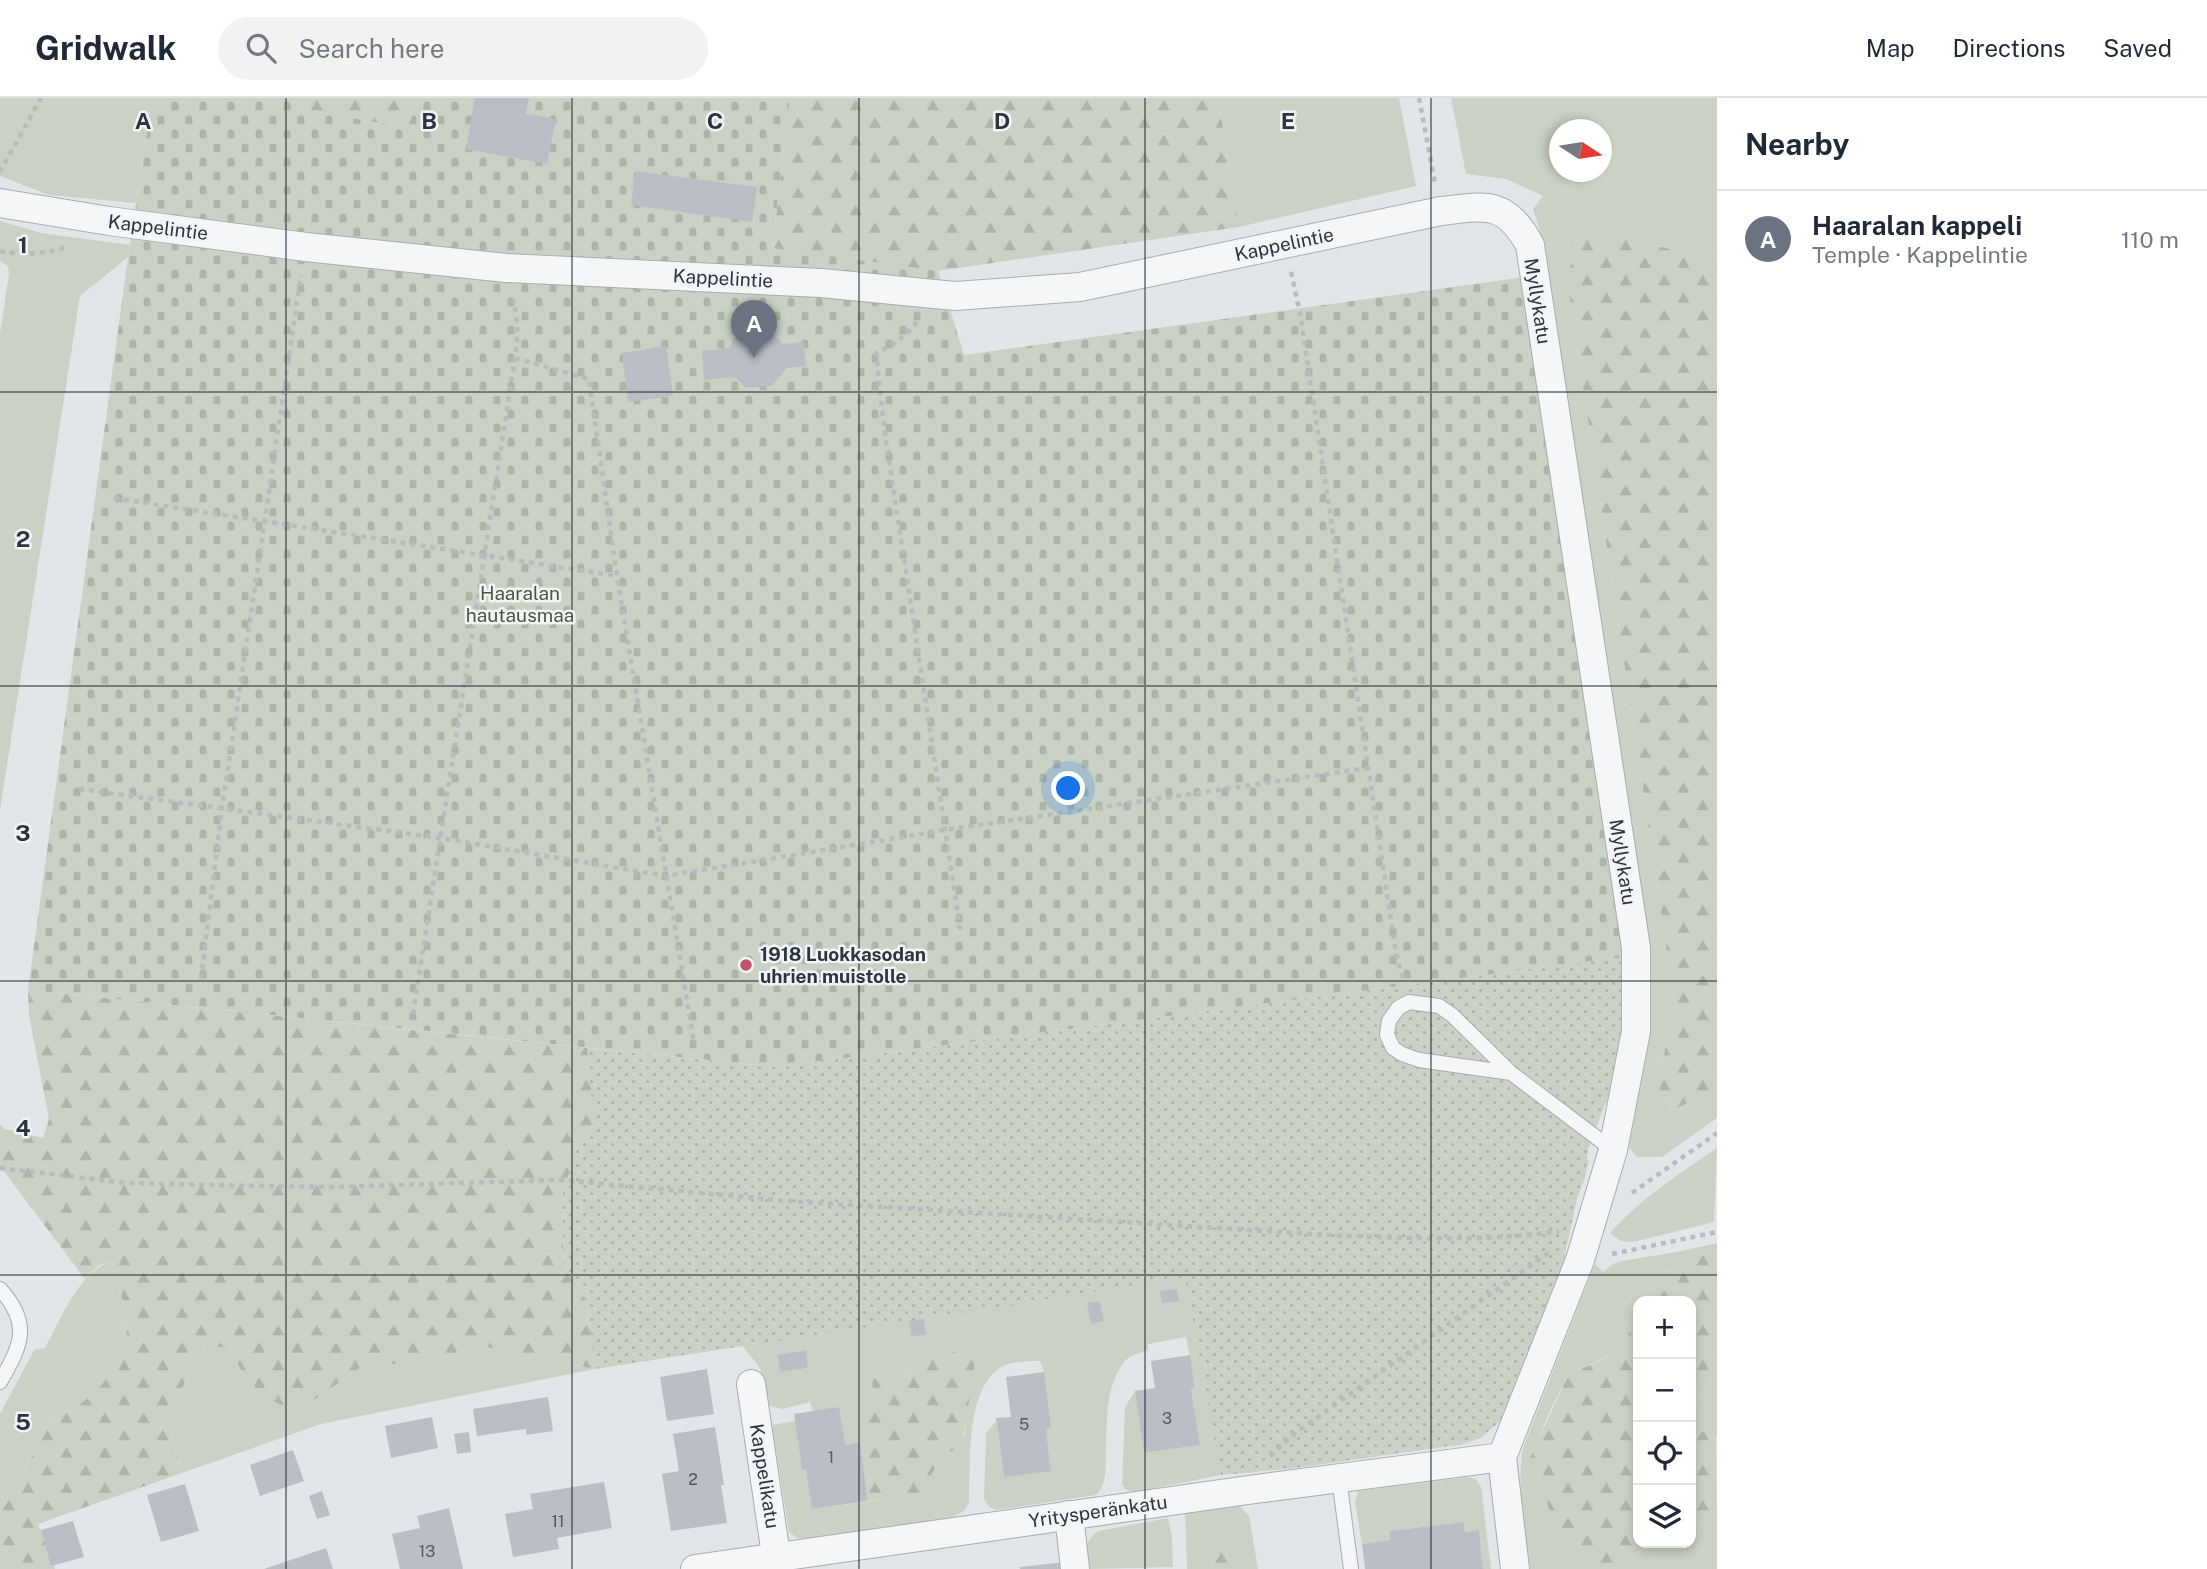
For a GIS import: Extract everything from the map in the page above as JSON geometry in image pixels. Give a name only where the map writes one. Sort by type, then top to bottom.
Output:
[{"type":"street","name":"Kappelintie","points":[[0,202],[108,221],[306,247],[506,268],[821,283],[933,295],[974,295],[1080,287],[1441,211]]},
{"type":"street","name":"Myllykatu","points":[[1441,211],[1477,207],[1502,211],[1518,224],[1530,244],[1636,948],[1636,1031],[1613,1150],[1580,1260],[1502,1457],[1515,1569]]},
{"type":"street","name":"Kappelikatu","points":[[751,1384],[777,1564]]},
{"type":"street","name":"Yritysperänkatu","points":[[695,1569],[777,1564],[1069,1516],[1502,1457]]},
{"type":"street","points":[[1069,1516],[1076,1569]]},
{"type":"lane","points":[[1511,1073],[1419,1060],[1402,1055],[1393,1048],[1387,1035],[1388,1021],[1398,1008],[1409,1002],[1439,1006],[1452,1015],[1511,1073],[1613,1150]]},
{"type":"lane","points":[[0,1289],[8,1298],[22,1331],[16,1355],[0,1382]]},
{"type":"lane","points":[[1339,1478],[1351,1569]]},
{"type":"path","points":[[0,173],[41,98]]},
{"type":"path","points":[[1419,98],[1441,211]]},
{"type":"path","points":[[1285,244],[1300,313],[1396,953],[1409,1002]]},
{"type":"path","points":[[201,979],[222,810],[306,247]]},
{"type":"path","points":[[413,1014],[518,335],[517,317],[506,268]]},
{"type":"path","points":[[933,295],[910,332],[892,346],[876,353],[884,427],[961,935]]},
{"type":"path","points":[[515,358],[589,379],[617,576],[694,1043]]},
{"type":"path","points":[[114,498],[617,576]]},
{"type":"path","points":[[79,789],[440,838],[666,876],[945,830],[1368,768]]},
{"type":"path","points":[[1248,1490],[1265,1461],[1294,1434],[1717,1133]]},
{"type":"path","points":[[0,1168],[127,1183],[198,1185],[335,1187],[561,1181],[788,1201],[1399,1238],[1533,1235],[1567,1230],[1593,1221]]},
{"type":"path","points":[[1580,1260],[1717,1232]]},
{"type":"green space","points":[[0,98],[152,98],[136,203],[49,195],[0,176]]},
{"type":"green space","name":"Haaralan hautausmaa","points":[[152,98],[299,98],[302,109],[407,128],[421,98],[790,98],[772,248],[938,271],[964,355],[1525,277],[1625,957],[776,1067],[28,990]]},
{"type":"green space","points":[[299,98],[421,98],[407,129],[302,109]]},
{"type":"green space","points":[[790,98],[1218,98],[1239,227],[938,271],[772,249]]},
{"type":"green space","points":[[1218,98],[1399,98],[1416,186],[1239,227]]},
{"type":"green space","points":[[1451,98],[1717,98],[1717,249],[1705,258],[1627,238],[1579,232],[1567,279],[1673,992],[1659,1091],[1673,1110],[1717,1089],[1717,1118],[1662,1157],[1637,1157],[1629,1147],[1643,1062],[1543,241],[1533,209],[1543,196],[1506,179],[1466,174]]},
{"type":"green space","points":[[0,221],[41,233],[130,245],[128,257],[80,296],[0,810],[0,334],[9,274],[8,266],[0,261]]},
{"type":"green space","points":[[1579,232],[1627,238],[1705,258],[1717,249],[1717,1089],[1673,1110],[1659,1091],[1673,992],[1567,279]]},
{"type":"green space","points":[[1625,957],[1623,1047],[1613,1088],[1588,1150],[1585,1177],[1577,1199],[1555,1300],[1513,1402],[1501,1420],[1482,1437],[1464,1444],[1288,1469],[1221,1475],[1185,1277],[595,1369],[586,1301],[564,1263],[562,1196],[577,1148],[594,1121],[587,1048],[776,1067]]},
{"type":"green space","points":[[28,990],[702,1060],[594,1121],[577,1148],[562,1196],[564,1263],[586,1301],[595,1369],[487,1347],[414,1362],[361,1367],[314,1400],[285,1406],[263,1397],[242,1372],[229,1347],[205,1347],[183,1386],[170,1430],[182,1473],[38,1524],[55,1569],[0,1569],[0,1512],[50,1424],[94,1394],[124,1357],[128,1319],[111,1261],[98,1266],[85,1279],[0,1166],[0,1125],[5,1129],[43,1138],[49,1119],[29,1015]]},
{"type":"green space","points":[[1717,1148],[1714,1222],[1633,1242],[1621,1241],[1610,1233],[1647,1198]]},
{"type":"green space","points":[[1589,1160],[1585,1177],[1519,1259],[1221,1475],[1135,1492],[1126,1490],[1122,1485],[1125,1407],[1135,1391],[1144,1453],[1200,1445],[1191,1389],[1195,1387],[1186,1337],[1148,1344],[1148,1350],[1129,1358],[1118,1372],[1108,1409],[1104,1478],[1096,1495],[996,1510],[989,1507],[984,1499],[986,1433],[996,1421],[1004,1476],[1051,1470],[1044,1372],[1040,1361],[1016,1362],[994,1373],[977,1404],[971,1446],[969,1502],[965,1510],[952,1518],[806,1539],[797,1538],[789,1532],[772,1425],[795,1421],[802,1469],[806,1469],[813,1509],[923,1492],[934,1470],[938,1454],[965,1436],[974,1361],[955,1352],[942,1353],[900,1376],[872,1378],[873,1397],[860,1442],[845,1445],[813,1412],[810,1402],[782,1409],[766,1405],[760,1369],[743,1345],[595,1369]],"holes":[[[805,1350],[808,1368],[780,1372],[777,1355]]]},
{"type":"green space","points":[[1717,1243],[1717,1383],[1710,1381],[1696,1402],[1696,1296],[1648,1296],[1677,1252]]},
{"type":"green space","points":[[1677,1252],[1648,1296],[1633,1296],[1633,1327],[1626,1340],[1607,1356],[1569,1373],[1549,1413],[1530,1462],[1631,1558],[1644,1548],[1696,1548],[1696,1525],[1717,1510],[1717,1569],[1530,1569],[1521,1493],[1523,1448],[1595,1264],[1603,1272],[1621,1261]]},
{"type":"green space","points":[[111,1261],[128,1319],[124,1357],[94,1394],[50,1424],[0,1512],[0,1414],[34,1350],[45,1348],[80,1286],[99,1267]]},
{"type":"green space","points":[[1633,1325],[1633,1548],[1644,1548],[1631,1558],[1607,1565],[1578,1554],[1559,1532],[1529,1461],[1569,1373],[1594,1364],[1611,1354]]},
{"type":"green space","points":[[487,1346],[595,1369],[321,1424],[182,1473],[170,1430],[183,1386],[205,1347],[229,1347],[242,1372],[314,1400],[361,1367],[414,1362]]},
{"type":"green space","points":[[955,1352],[975,1361],[962,1449],[938,1454],[934,1470],[923,1492],[868,1501],[860,1442],[873,1397],[872,1378],[900,1376],[942,1353]]},
{"type":"green space","points":[[1710,1381],[1717,1383],[1717,1438],[1696,1429],[1696,1402]]},
{"type":"green space","points":[[1696,1429],[1716,1436],[1717,1510],[1696,1525]]},
{"type":"green space","points":[[1469,1477],[1476,1479],[1481,1487],[1491,1569],[1483,1569],[1479,1530],[1465,1532],[1464,1522],[1389,1531],[1390,1540],[1362,1544],[1355,1502],[1358,1491]]},
{"type":"green space","points":[[1240,1506],[1249,1516],[1258,1569],[1235,1569],[1223,1549],[1192,1549],[1192,1569],[1187,1569],[1185,1513]]},
{"type":"green space","points":[[1168,1518],[1173,1567],[1088,1569],[1087,1543],[1099,1531]]},
{"type":"green space","points":[[1205,1546],[1223,1549],[1235,1569],[1192,1569],[1192,1549]]},
{"type":"building","points":[[475,98],[529,98],[526,114],[556,119],[547,164],[466,149]]},
{"type":"building","points":[[635,171],[757,187],[752,222],[631,205]]},
{"type":"building","points":[[772,334],[782,344],[804,342],[806,366],[787,368],[772,386],[746,388],[735,377],[704,380],[702,351],[729,348],[735,337]]},
{"type":"building","points":[[666,346],[673,396],[628,402],[622,353]]},
{"type":"building","points":[[1177,1289],[1179,1301],[1162,1303],[1160,1291]]},
{"type":"building","points":[[1100,1301],[1104,1321],[1091,1324],[1087,1303]]},
{"type":"building","points":[[924,1319],[926,1335],[911,1336],[909,1321]]},
{"type":"building","points":[[806,1350],[808,1368],[780,1372],[777,1355]]},
{"type":"building","points":[[1190,1355],[1195,1388],[1191,1389],[1200,1445],[1144,1453],[1135,1391],[1155,1388],[1151,1361]]},
{"type":"building","points":[[707,1369],[714,1414],[667,1421],[660,1377]]},
{"type":"building","points":[[1044,1372],[1051,1428],[1046,1429],[1051,1471],[1004,1477],[996,1418],[1011,1417],[1006,1377]]},
{"type":"building","points":[[548,1397],[553,1431],[526,1435],[526,1429],[477,1436],[473,1409]]},
{"type":"building","points":[[839,1407],[845,1445],[860,1442],[868,1501],[812,1509],[806,1469],[802,1470],[794,1414]]},
{"type":"building","points":[[432,1417],[438,1448],[391,1458],[385,1426]]},
{"type":"building","points":[[715,1427],[727,1523],[671,1531],[662,1474],[679,1471],[673,1434]]},
{"type":"building","points":[[469,1432],[471,1452],[457,1454],[454,1434]]},
{"type":"building","points":[[293,1450],[304,1481],[260,1496],[250,1465]]},
{"type":"building","points":[[604,1482],[612,1528],[557,1538],[559,1549],[513,1557],[505,1514],[533,1509],[530,1494]]},
{"type":"building","points":[[185,1484],[199,1531],[161,1542],[147,1495]]},
{"type":"building","points":[[322,1491],[330,1515],[317,1519],[309,1496]]},
{"type":"building","points":[[449,1508],[463,1569],[400,1569],[392,1534],[420,1528],[417,1516]]},
{"type":"building","points":[[73,1521],[84,1557],[51,1566],[41,1530]]},
{"type":"building","points":[[1464,1522],[1465,1532],[1479,1530],[1483,1569],[1365,1569],[1362,1544],[1390,1540],[1389,1531]]},
{"type":"building","points":[[326,1548],[333,1569],[264,1569]]},
{"type":"building","points":[[1066,1562],[1067,1569],[1020,1569],[1020,1567]]},
{"type":"place","name":"Haaralan kappeli","points":[[754,358]]},
{"type":"place","name":"1918 Luokkasodan uhrien muistolle","points":[[746,965]]}]
